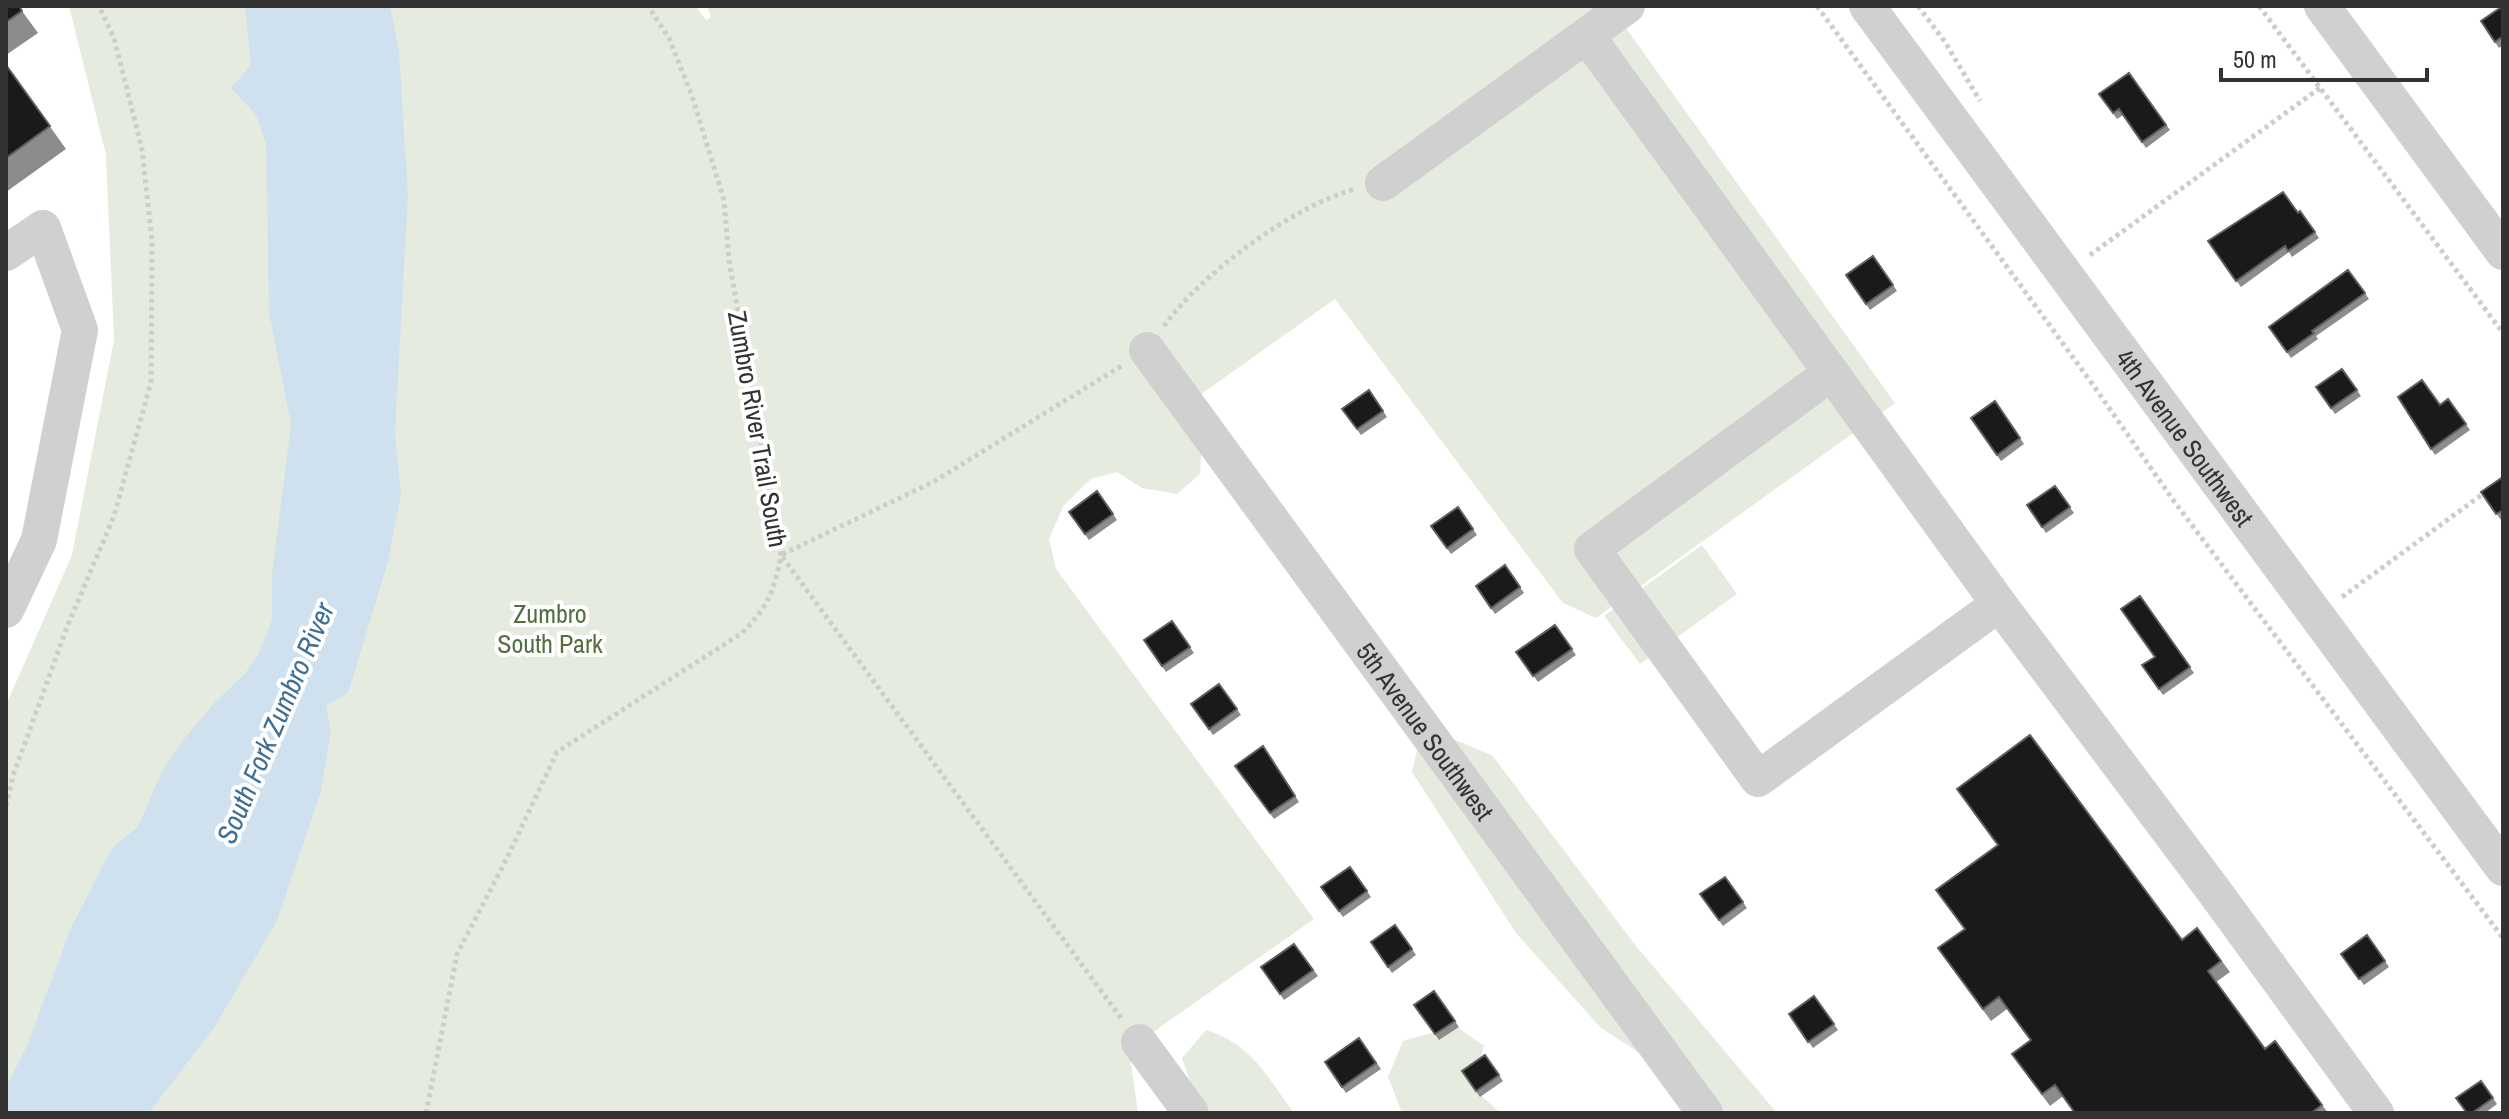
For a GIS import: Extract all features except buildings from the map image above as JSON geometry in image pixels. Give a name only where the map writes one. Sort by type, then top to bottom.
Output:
[{"type":"street","points":[[1383,183],[1627,6]]},
{"type":"street","name":"4th Avenue Southwest","points":[[1867,6],[2503,868]]},
{"type":"street","points":[[2322,6],[2503,252]]},
{"type":"street","points":[[1587,36],[1999,604],[2206,879],[2376,1113]]},
{"type":"street","points":[[6,253],[43,228],[80,330],[39,540],[6,610]]},
{"type":"street","name":"5th Avenue Southwest","points":[[1147,350],[1705,1113]]},
{"type":"street","points":[[1831,373],[1592,549],[1758,779],[1999,604]]},
{"type":"street","points":[[1139,1042],[1191,1113]]},
{"type":"path","points":[[6,806],[13,776],[67,627],[114,516],[151,382],[152,241],[142,149],[114,38],[99,6]]},
{"type":"path","name":"Zumbro River Trail South","points":[[426,1113],[457,954],[557,752],[742,633],[765,609],[781,555],[729,260],[724,200],[692,96],[669,38],[648,6]]},
{"type":"path","points":[[1817,6],[2096,389],[2173,500],[2503,938]]},
{"type":"path","points":[[1918,6],[1945,42],[1982,106]]},
{"type":"path","points":[[2259,6],[2503,333]]},
{"type":"path","points":[[2081,243],[2090,255],[2320,88]]},
{"type":"path","points":[[1139,1042],[781,555],[933,482],[1147,350],[1179,304],[1260,236],[1323,199],[1383,183]]},
{"type":"path","points":[[2342,597],[2491,489]]},
{"type":"green space","name":"Zumbro South Park","points":[[69,6],[695,6],[706,20],[711,17],[707,6],[1610,6],[1895,403],[1596,618],[1563,603],[1335,299],[1179,410],[1202,441],[1200,474],[1177,494],[1142,488],[1117,472],[1091,479],[1064,505],[1049,539],[1056,569],[1314,919],[1129,1049],[1138,1113],[6,1113],[6,705],[72,555],[114,340],[106,155]]},
{"type":"green space","points":[[1702,545],[1737,594],[1640,664],[1604,616]]},
{"type":"green space","points":[[1455,740],[1492,755],[1636,946],[1777,1113],[1686,1113],[1646,1057],[1601,1028],[1516,933],[1412,772],[1419,742]]},
{"type":"green space","points":[[1456,1026],[1484,1046],[1472,1087],[1500,1113],[1402,1113],[1388,1077],[1403,1041]]},
{"type":"green space","points":[[1206,1030],[1235,1043],[1246,1052],[1294,1113],[1212,1113],[1190,1081],[1182,1058]]},
{"type":"water","name":"South Fork Zumbro River","points":[[245,6],[390,6],[399,50],[408,195],[395,432],[401,494],[388,562],[348,693],[326,706],[331,731],[321,791],[277,921],[215,1026],[149,1113],[6,1113],[6,1087],[27,1046],[71,928],[112,848],[138,827],[161,773],[183,740],[216,701],[244,675],[258,655],[272,620],[272,574],[291,424],[269,312],[266,144],[256,115],[231,88],[251,65]]}]
